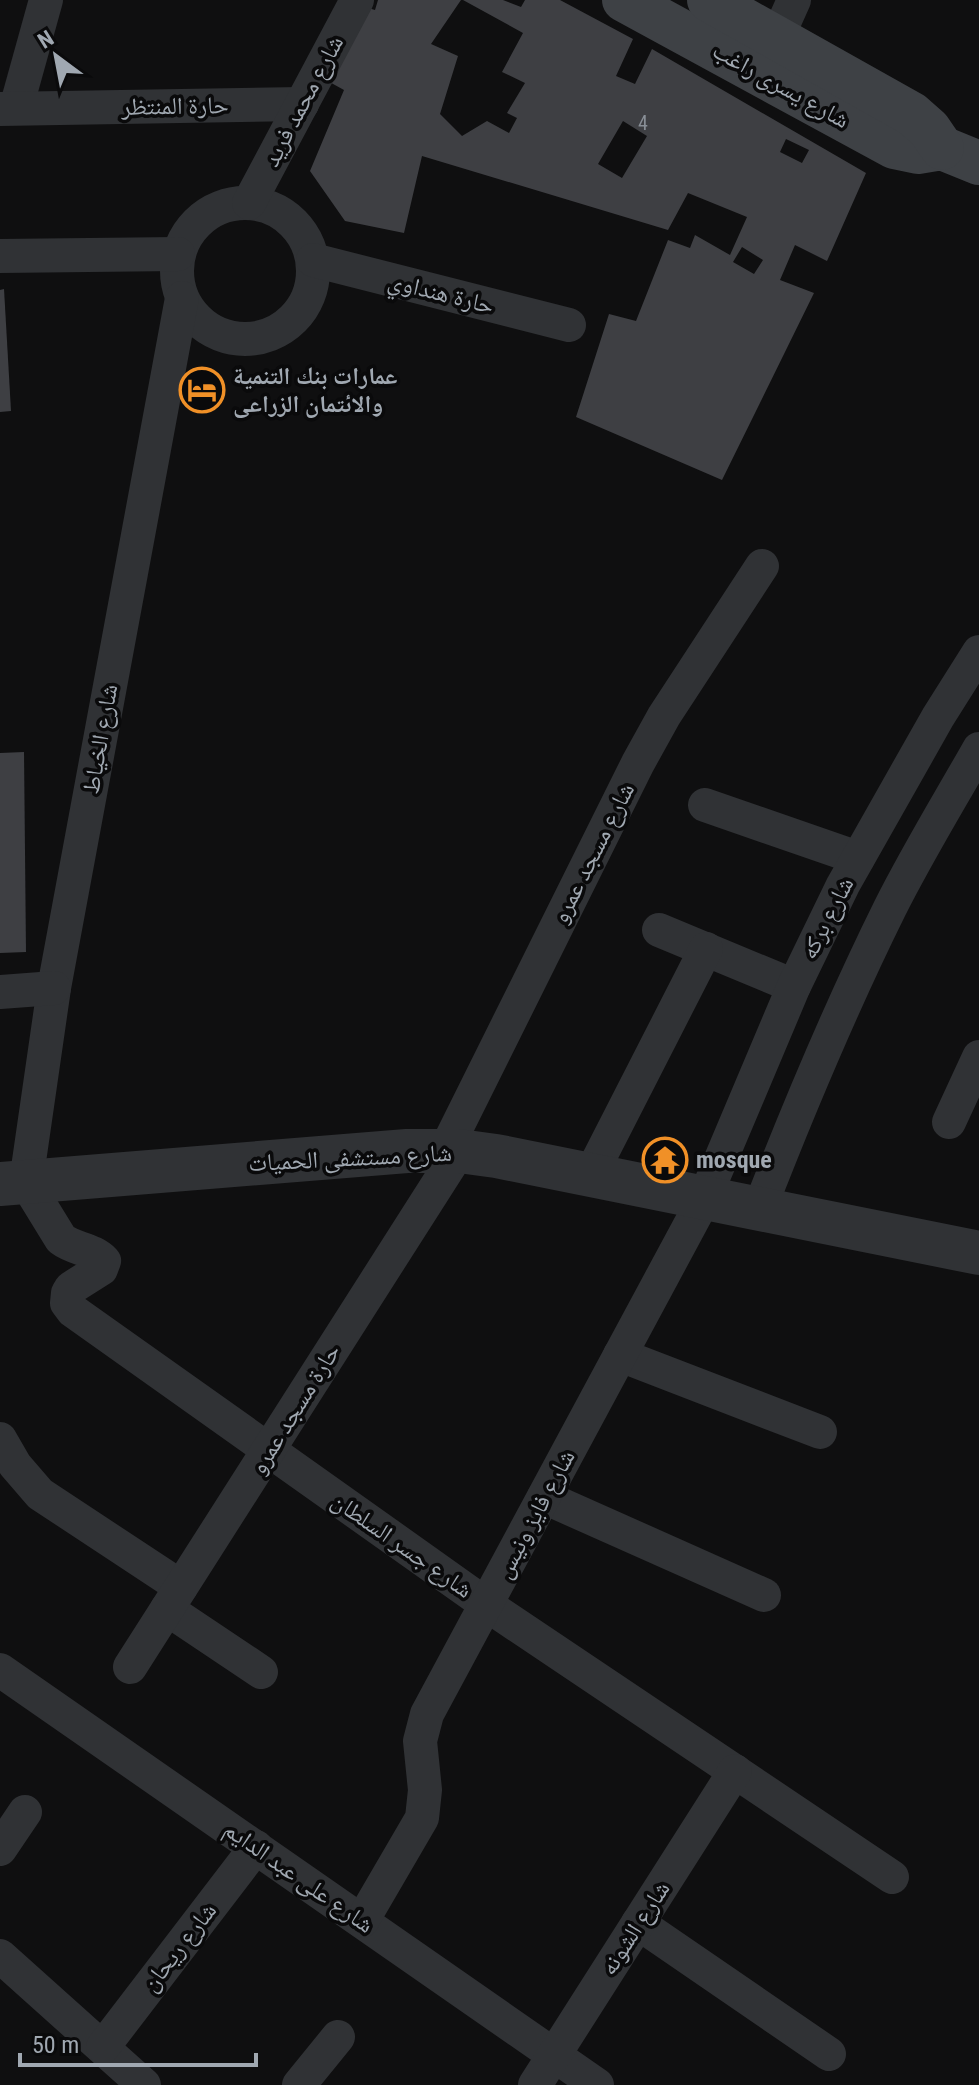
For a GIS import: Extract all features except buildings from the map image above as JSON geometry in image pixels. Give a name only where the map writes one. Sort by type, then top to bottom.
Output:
[{"type":"main road","name":"شارع يسرى راغب","points":[[624,0],[894,147],[961,155]]},
{"type":"main road","name":"شارع يسرى راغب","points":[[709,0],[786,19],[961,155]]},
{"type":"street","points":[[8,109],[46,0]]},
{"type":"street","name":"شارع محمد فريد","points":[[249,203],[357,0]]},
{"type":"street","name":"حارة المنتظر","points":[[8,109],[302,104]]},
{"type":"street","points":[[249,203],[268,206],[284,214],[298,227],[308,243],[313,260],[313,280],[308,299],[297,316],[282,329],[264,337],[225,337],[207,328],[192,314],[182,298],[178,283],[178,254],[192,229],[213,211],[231,204],[249,203]]},
{"type":"street","points":[[0,256],[178,254]]},
{"type":"street","name":"حارة هنداوي","points":[[313,260],[569,325]]},
{"type":"street","name":"شارع الخياط","points":[[13,1183],[54,988],[182,298]]},
{"type":"street","name":"شارع مسجد عمرو","points":[[452,1151],[651,740],[762,566]]},
{"type":"street","name":"شارع بركه","points":[[704,1199],[794,986],[850,871],[979,652]]},
{"type":"street","points":[[938,717],[979,732]]},
{"type":"street","points":[[759,1210],[836,1020],[891,905],[979,749]]},
{"type":"street","points":[[705,805],[850,871],[891,905]]},
{"type":"street","points":[[659,930],[794,986]]},
{"type":"street","points":[[590,1176],[706,949]]},
{"type":"street","points":[[0,992],[54,988]]},
{"type":"street","points":[[949,1122],[979,1057]]},
{"type":"street","name":"شارع مستشفى الحميات","points":[[13,1183],[407,1151],[452,1151],[496,1156],[979,1253]]},
{"type":"street","name":"حارة مسجد عمرو","points":[[130,1667],[268,1451],[452,1151]]},
{"type":"street","name":"شارع جسر السلطان","points":[[13,1183],[66,1244],[104,1261],[101,1269],[71,1288],[66,1298],[69,1308],[487,1605],[892,1877]]},
{"type":"street","name":"شارع فايز ونيس","points":[[362,1921],[422,1818],[425,1804],[420,1755],[422,1727],[427,1714],[704,1199]]},
{"type":"street","points":[[620,1355],[820,1432]]},
{"type":"street","points":[[0,1439],[15,1465],[40,1494],[174,1598],[261,1672]]},
{"type":"street","points":[[544,1497],[764,1595]]},
{"type":"street","name":"شارع على عبد الدايم","points":[[0,1670],[597,2085]]},
{"type":"street","name":"شارع الشونه","points":[[535,2085],[735,1771]]},
{"type":"street","points":[[0,1849],[25,1812]]},
{"type":"street","name":"شارع ريحان","points":[[103,2047],[256,1847]]},
{"type":"street","points":[[638,1923],[829,2054]]},
{"type":"street","points":[[0,1956],[144,2085]]},
{"type":"street","points":[[299,2085],[338,2037]]},
{"type":"place","name":"عمارات بنك التنمية والائتمان الزراعى","points":[[202,390]]},
{"type":"place","name":"mosque","points":[[665,1160]]}]
